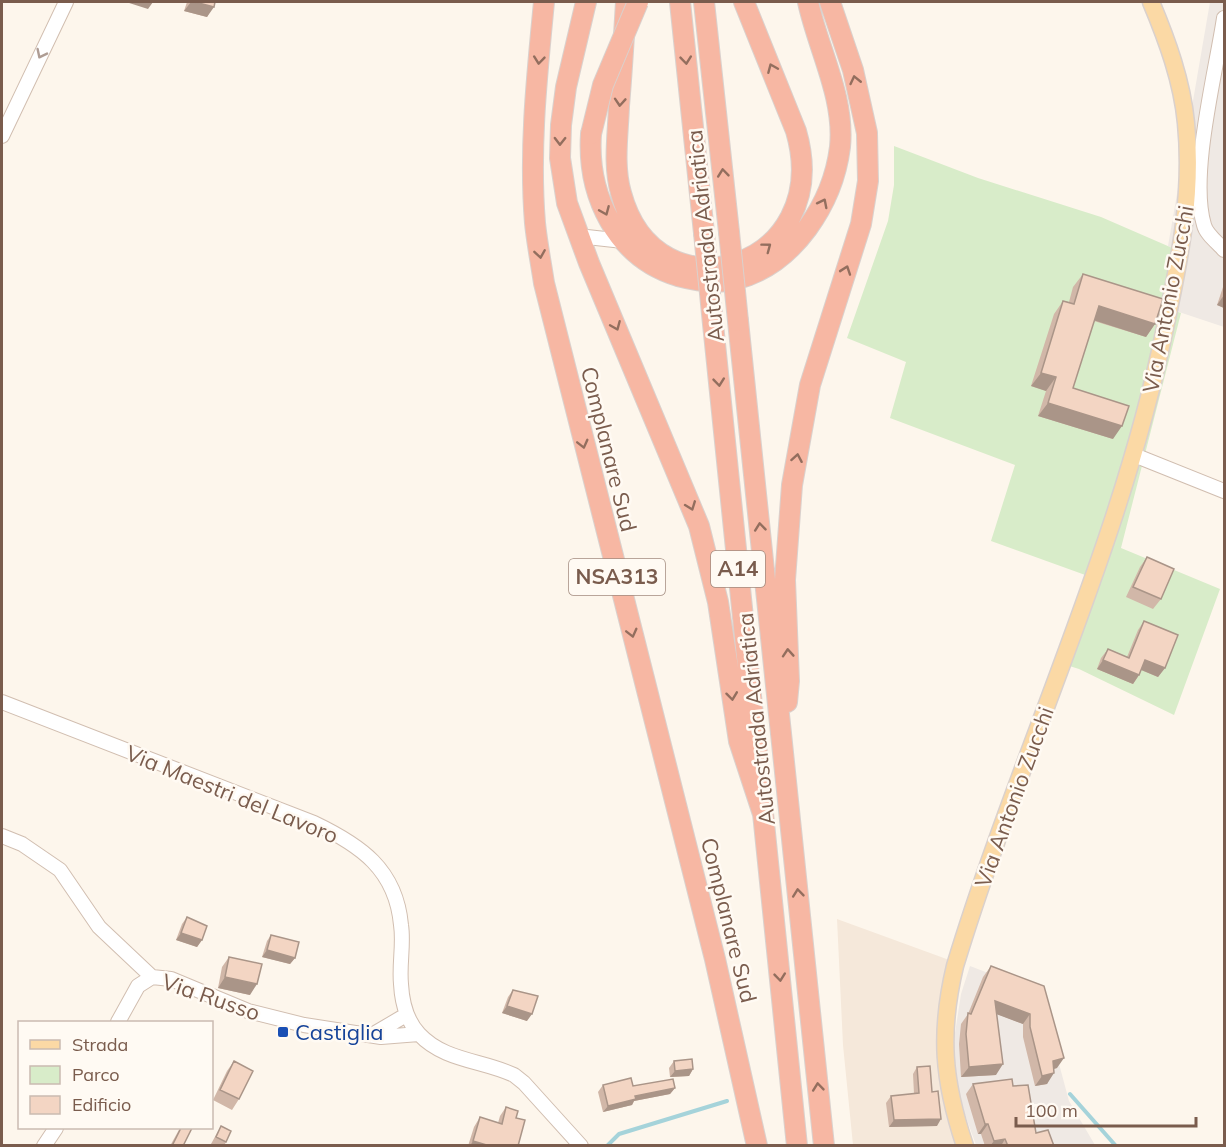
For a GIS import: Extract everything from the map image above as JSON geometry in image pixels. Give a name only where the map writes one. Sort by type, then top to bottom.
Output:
[{"type":"highway","name":"Complanare Sud","points":[[544,2],[533,130],[535,225],[544,283],[715,959],[757,1146]]},
{"type":"highway","points":[[586,2],[563,105],[560,140],[564,186],[578,236],[699,526],[716,592],[739,741],[763,814]]},
{"type":"highway","points":[[626,2],[616,145],[621,193],[632,222],[653,247],[680,263],[709,268],[738,263],[769,246],[787,226],[799,195],[800,145],[788,108],[744,2]]},
{"type":"highway","points":[[638,2],[603,84],[591,134],[590,149],[594,184],[608,219],[623,242],[642,258],[666,272],[693,280],[726,281],[749,274],[772,261],[800,238],[831,187],[840,147],[839,111],[808,2]]},
{"type":"highway","name":"Autostrada Adriatica","points":[[680,2],[797,1146]]},
{"type":"highway","name":"Autostrada Adriatica","points":[[704,2],[824,1146]]},
{"type":"highway","points":[[781,731],[789,681],[785,580],[792,485],[810,385],[861,224],[868,181],[867,133],[853,70],[834,6]]},
{"type":"main road","name":"Via Antonio Zucchi","points":[[964,1146],[948,1087],[944,1061],[947,999],[955,966],[1134,455],[1154,384],[1183,242],[1188,181],[1182,98],[1169,48],[1151,2]]},
{"type":"street","points":[[2,136],[66,2]]},
{"type":"street","name":"Via Antonio Zucchi","points":[[1224,18],[1203,145],[1199,200],[1204,228],[1224,249]]},
{"type":"street","points":[[578,236],[623,242]]},
{"type":"street","points":[[1134,455],[1224,491]]},
{"type":"street","name":"Via Maestri del Lavoro","points":[[2,702],[314,823],[351,841],[368,855],[381,872],[398,908],[402,926],[400,978],[406,1015]]},
{"type":"street","name":"Via Russo","points":[[2,836],[22,844],[60,870],[99,927],[152,977],[171,980],[267,1017],[371,1036],[393,1037],[419,1034]]},
{"type":"street","points":[[119,1021],[138,986],[152,977]]},
{"type":"street","points":[[371,1036],[380,1033],[406,1015],[419,1034],[447,1054],[514,1075],[581,1146]]},
{"type":"street","points":[[44,1146],[55,1129]]},
{"type":"shaded area","points":[[1210,2],[1224,2],[1224,327],[1167,308],[1177,250],[1168,246]]},
{"type":"shaded area","points":[[837,919],[952,961],[941,1048],[944,1102],[956,1145],[853,1145],[843,1045]]},
{"type":"shaded area","points":[[970,966],[1040,993],[1069,1101],[1095,1145],[976,1145],[960,1101],[953,1046],[961,994]]},
{"type":"green space","points":[[894,146],[978,178],[1101,217],[1177,250],[1167,308],[1181,313],[1121,548],[1220,589],[1174,715],[1079,669],[1060,663],[1088,576],[991,541],[1015,465],[890,418],[906,362],[847,338],[888,221],[894,185]]},
{"type":"building","points":[[195,2],[215,2],[214,7]]},
{"type":"building","points":[[1083,274],[1163,299],[1155,324],[1099,306],[1073,388],[1129,406],[1122,426],[1048,403],[1056,377],[1041,373],[1063,301],[1074,304]]},
{"type":"building","points":[[1147,557],[1174,569],[1161,599],[1133,587]]},
{"type":"building","points":[[1144,621],[1178,635],[1165,668],[1145,660],[1139,675],[1103,660],[1108,649],[1129,658]]},
{"type":"building","points":[[187,917],[207,926],[202,940],[181,933]]},
{"type":"building","points":[[271,935],[299,942],[295,958],[267,950]]},
{"type":"building","points":[[229,957],[262,964],[257,984],[225,977]]},
{"type":"building","points":[[991,966],[1044,986],[1064,1058],[1053,1061],[1054,1073],[1042,1076],[1030,1027],[1030,1014],[995,1001],[1003,1064],[969,1067],[966,1034],[968,1013],[971,1014]]},
{"type":"building","points":[[513,990],[538,996],[532,1014],[507,1006]]},
{"type":"building","points":[[692,1059],[693,1069],[675,1071],[674,1061]]},
{"type":"building","points":[[234,1061],[253,1071],[239,1099],[220,1090]]},
{"type":"building","points":[[930,1066],[932,1092],[938,1091],[941,1119],[894,1120],[891,1096],[919,1093],[917,1067]]},
{"type":"building","points":[[631,1078],[633,1086],[673,1079],[675,1088],[635,1096],[636,1099],[608,1106],[603,1085]]},
{"type":"building","points":[[1012,1079],[1013,1086],[1028,1085],[1036,1133],[1048,1130],[1054,1146],[1008,1146],[1005,1139],[994,1141],[988,1124],[985,1124],[973,1084]]},
{"type":"building","points":[[506,1107],[518,1111],[516,1118],[525,1120],[518,1146],[490,1146],[473,1141],[480,1117],[502,1124]]},
{"type":"building","points":[[221,1126],[231,1131],[226,1142],[216,1137]]},
{"type":"building","points":[[180,1129],[192,1129],[183,1146],[172,1146]]},
{"type":"waterway","points":[[1070,1094],[1116,1146]]},
{"type":"waterway","points":[[607,1146],[619,1134],[727,1101]]},
{"type":"place","name":"Castiglia","points":[[283,1032]]}]
